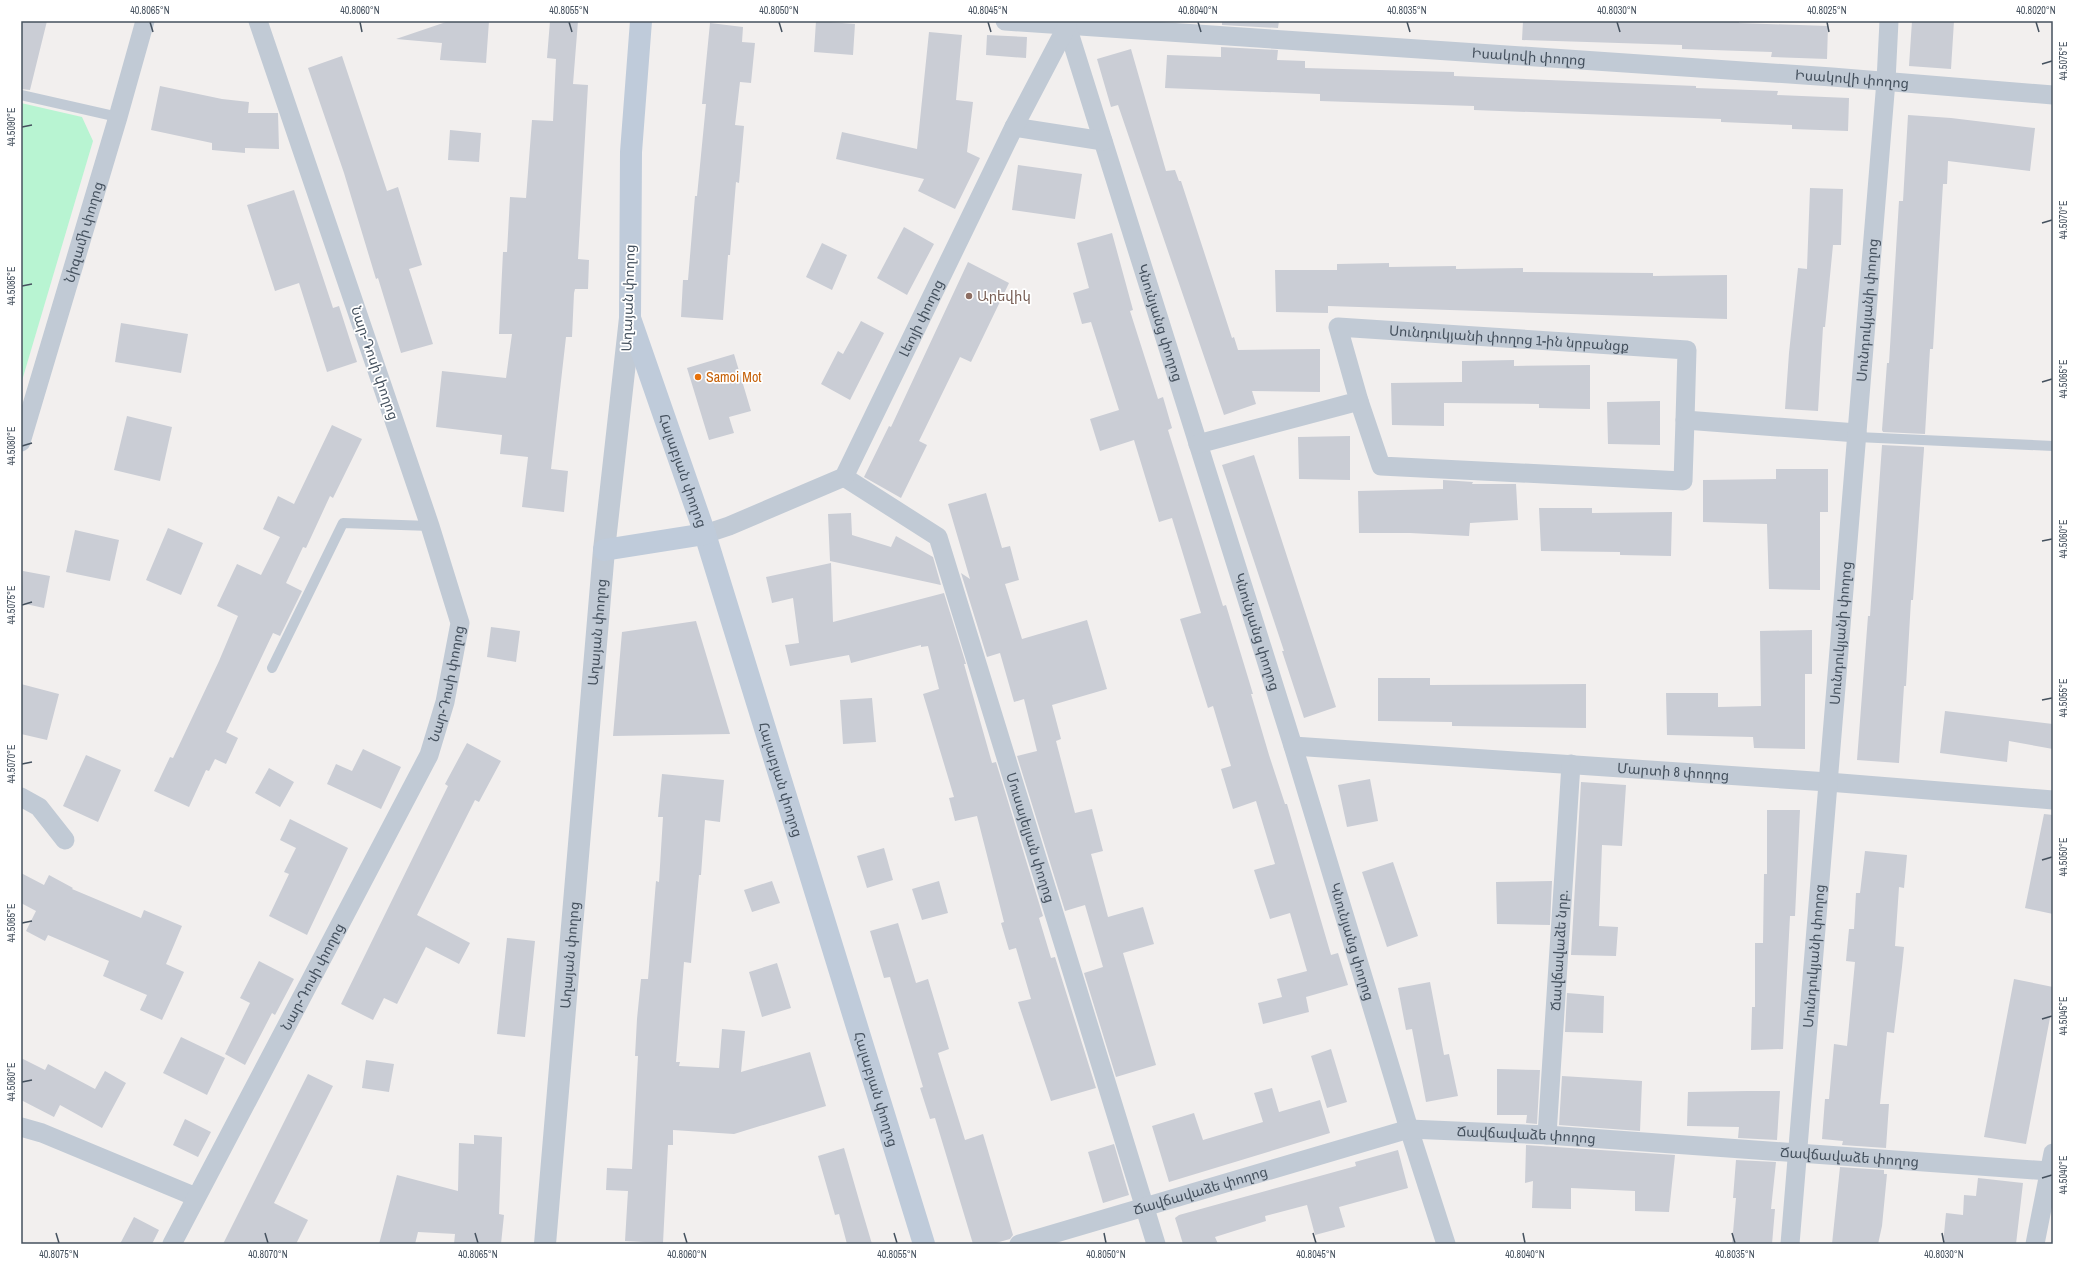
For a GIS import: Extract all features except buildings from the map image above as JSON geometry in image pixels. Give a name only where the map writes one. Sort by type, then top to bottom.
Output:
[{"type":"main road","name":"Աղայան փողոց","points":[[630,318],[631,152],[641,21]]},
{"type":"main road","name":"Հալաբյան փողոց","points":[[630,318],[706,534],[924,1244]]},
{"type":"main road","points":[[604,550],[706,534]]},
{"type":"street","name":"Նիզամի փողոց","points":[[21,442],[118,117],[145,21]]},
{"type":"street","name":"Նար-Դոսի փողոց","points":[[172,1244],[429,755],[445,702],[460,623],[430,526],[258,21]]},
{"type":"street","name":"Իսակովի փողոց","points":[[1005,21],[1067,23],[1886,81],[2053,95]]},
{"type":"street","name":"Սունդուկյանի փողոց","points":[[1790,1244],[1886,81],[1889,21]]},
{"type":"street","name":"Լեոյի փողոց","points":[[844,477],[1014,127],[1067,23]]},
{"type":"street","name":"Կնունյանց փողոց","points":[[1067,23],[1293,746],[1409,1129],[1446,1244]]},
{"type":"street","points":[[1014,127],[1103,141]]},
{"type":"street","name":"Աղայան փողոց","points":[[545,1244],[604,550],[630,318]]},
{"type":"street","name":"Սունդուկյանի փողոց 1-ին նրբանցք","points":[[1338,327],[1687,350],[1683,481],[1381,466],[1359,401],[1338,327]]},
{"type":"street","points":[[1198,444],[1359,401]]},
{"type":"street","points":[[1685,420],[1857,435]]},
{"type":"street","points":[[706,534],[844,477]]},
{"type":"street","name":"Մուսայելյան փողոց","points":[[844,477],[938,537],[1156,1244]]},
{"type":"street","name":"Մարտի 8 փողոց","points":[[1293,746],[1828,782],[2053,800]]},
{"type":"street","name":"Ճավճավաձե նրբ.","points":[[1547,1135],[1571,764]]},
{"type":"street","points":[[21,798],[39,807],[65,840]]},
{"type":"street","points":[[21,1127],[42,1133],[196,1197]]},
{"type":"street","name":"Ճավճավաձե փողոց","points":[[1020,1244],[1409,1129],[1547,1135],[2049,1171]]},
{"type":"street","points":[[2035,1244],[2053,1152]]},
{"type":"lane","points":[[21,95],[118,117]]},
{"type":"lane","points":[[1857,435],[2053,446]]},
{"type":"lane","points":[[272,668],[343,523],[430,526]]},
{"type":"green space","points":[[21,103],[82,117],[93,141],[21,384]]},
{"type":"place","name":"Արեվիկ","points":[[969,296]]},
{"type":"place","name":"Samoi Mot","points":[[698,377]]}]
